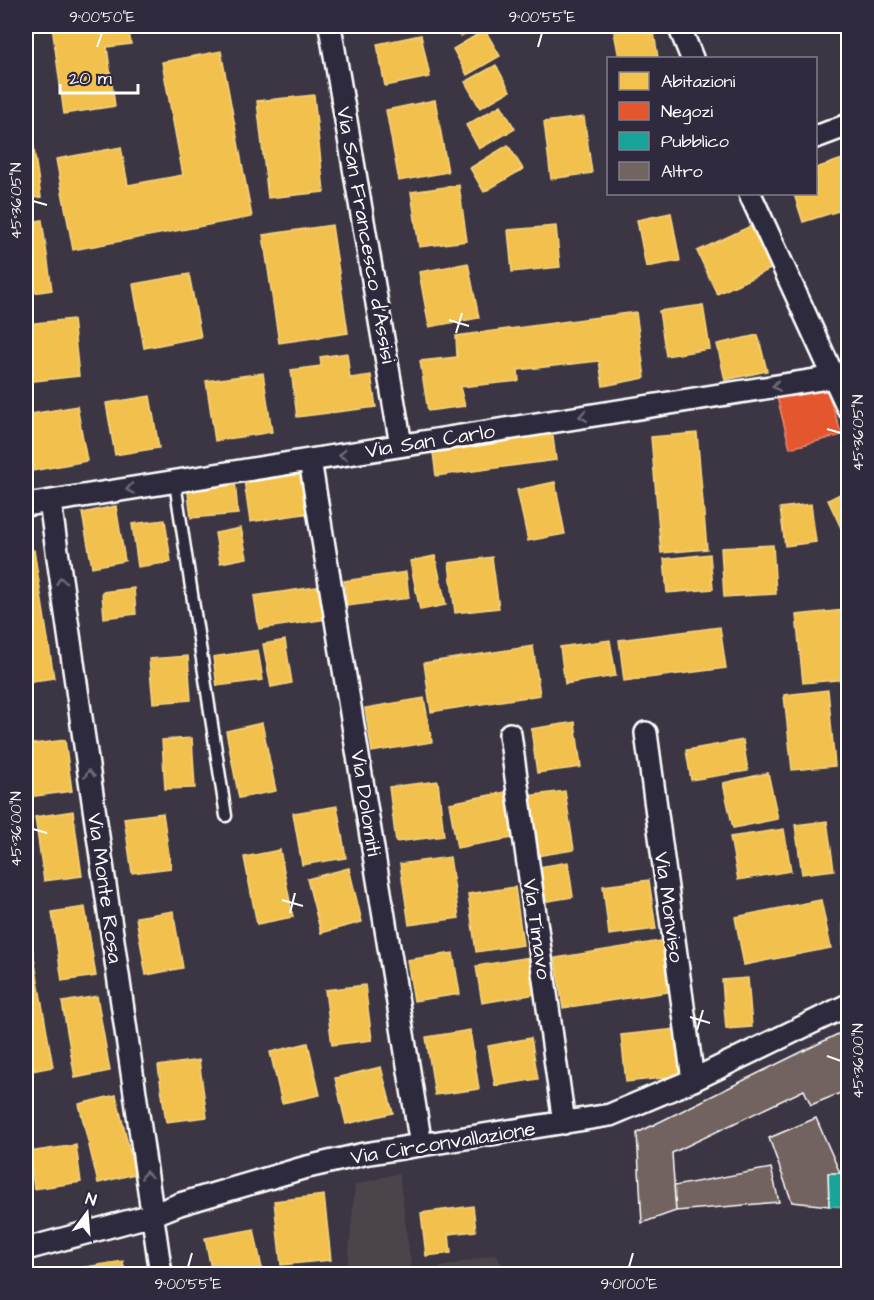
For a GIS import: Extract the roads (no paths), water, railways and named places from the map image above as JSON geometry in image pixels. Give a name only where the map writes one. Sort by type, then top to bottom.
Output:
[{"type":"street","name":"Via San Francesco d'Assisi","points":[[330,26],[401,445]]},
{"type":"street","points":[[679,26],[692,57]]},
{"type":"street","points":[[817,137],[849,125]]},
{"type":"street","points":[[750,195],[849,408]]},
{"type":"street","name":"Via San Carlo","points":[[26,505],[834,376]]},
{"type":"street","name":"Via Dolomiti","points":[[310,460],[421,1145]]},
{"type":"street","name":"Via Monte Rosa","points":[[50,502],[161,1275]]},
{"type":"street","name":"Via Monviso","points":[[646,733],[693,1080]]},
{"type":"street","name":"Via Timavo","points":[[510,734],[564,1123]]},
{"type":"street","name":"Via Circonvallazione","points":[[26,1249],[152,1215],[180,1204],[303,1168],[421,1145],[610,1115],[693,1080],[849,1005]]},
{"type":"lane","points":[[175,483],[226,816]]},
{"type":"lane","points":[[844,1275],[849,1272]]}]
